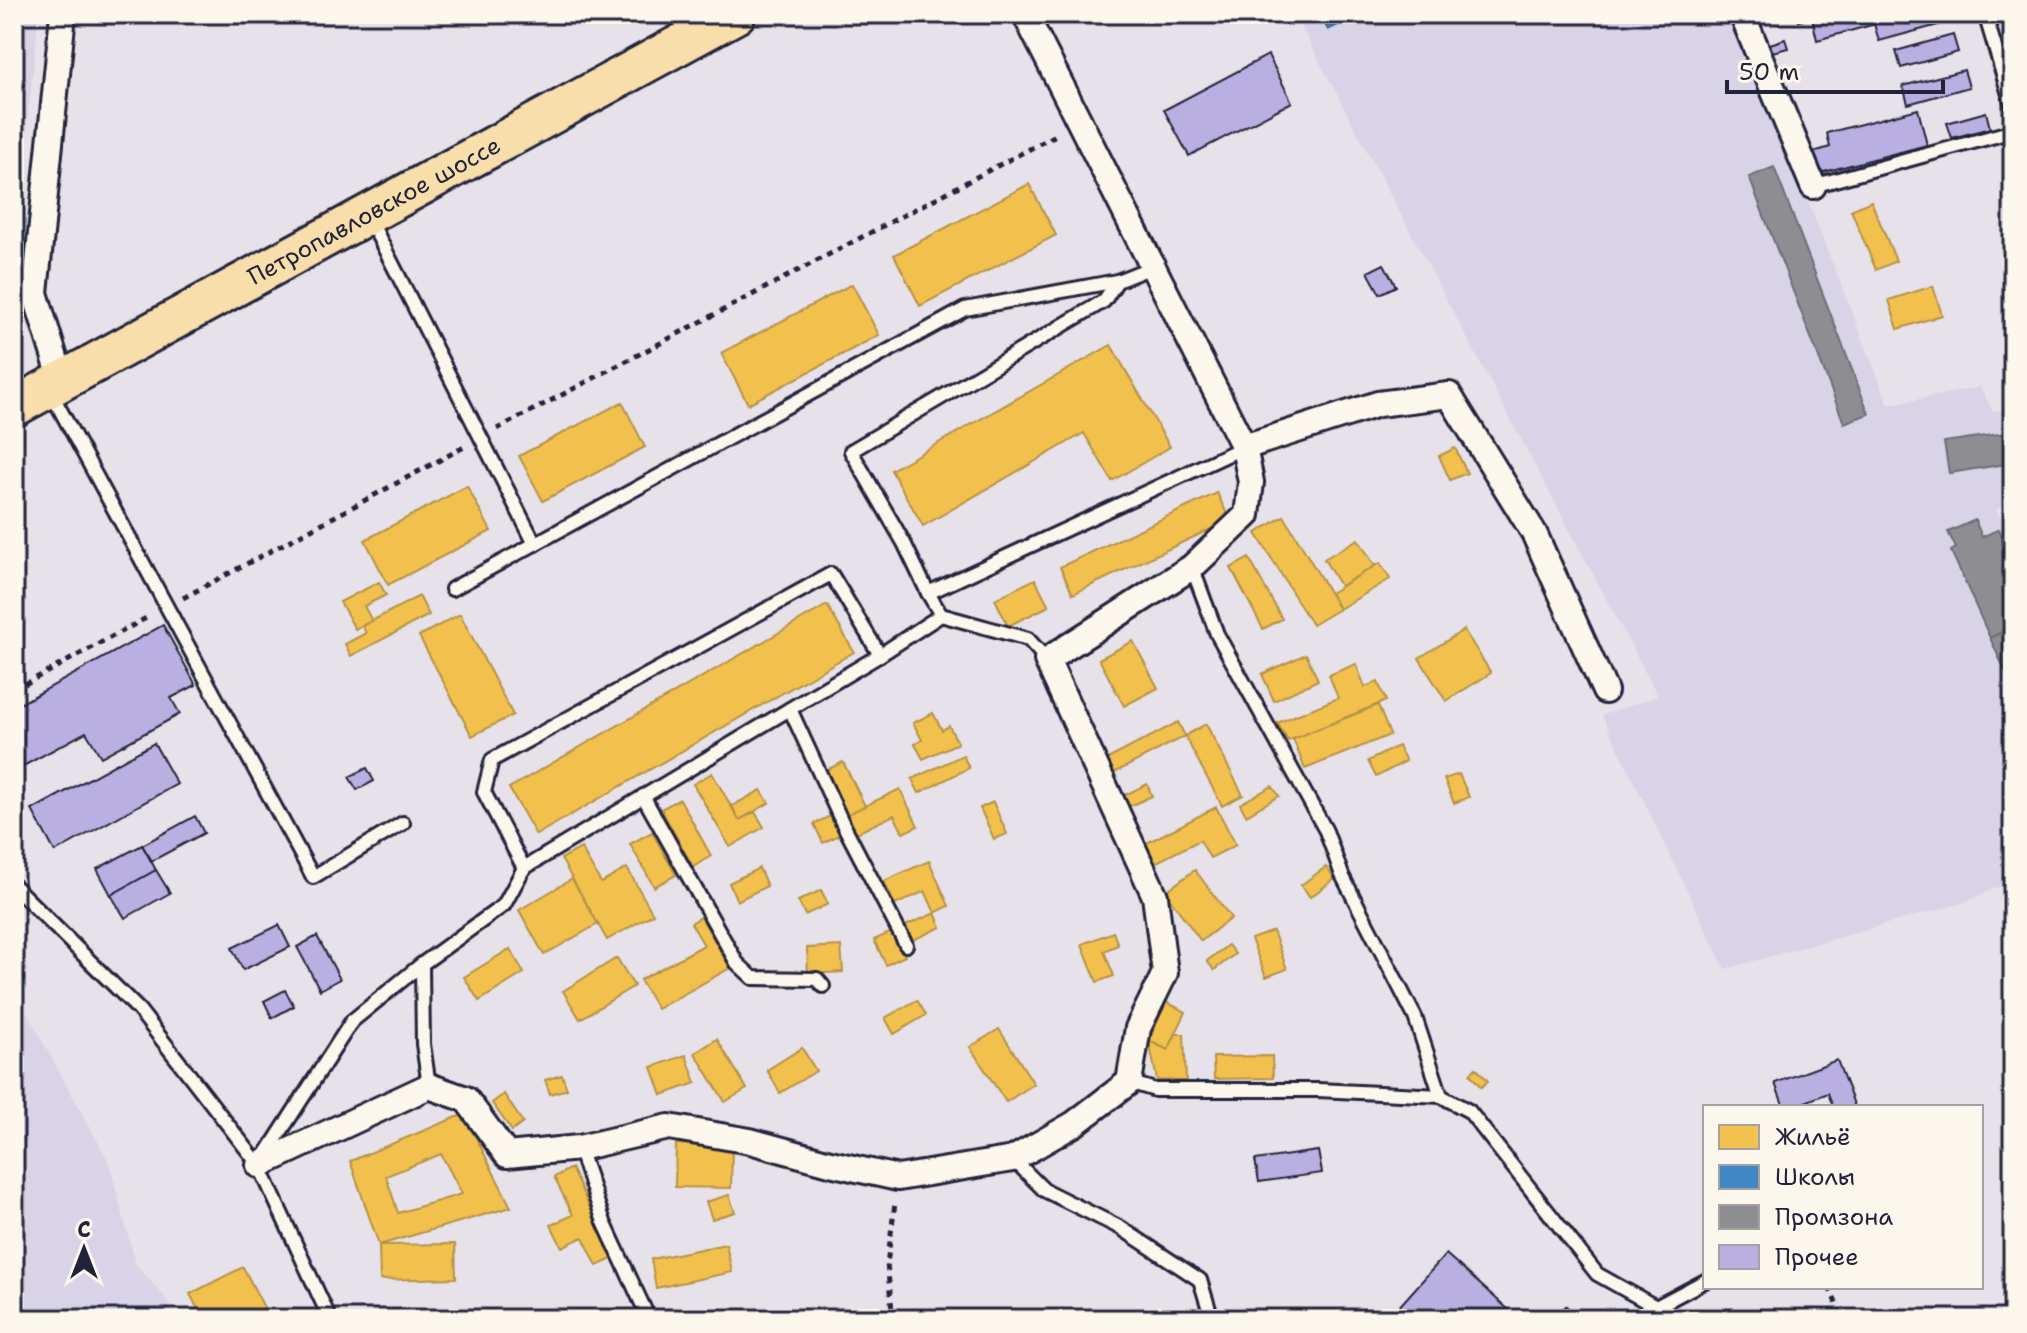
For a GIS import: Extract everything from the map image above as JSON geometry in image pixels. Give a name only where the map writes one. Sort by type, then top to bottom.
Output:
[{"type":"main road","name":"Петропавловское шоссе","points":[[14,407],[736,14]]},
{"type":"street","points":[[55,385],[35,293],[63,14]]},
{"type":"street","points":[[259,1165],[429,1086],[466,1099],[507,1155],[579,1148],[669,1127],[750,1141],[898,1178],[1013,1159],[1074,1124],[1129,1082],[1138,1028],[1165,973],[1155,896],[1047,660],[1192,567],[1247,515],[1251,482],[1244,447],[1025,14]]},
{"type":"street","points":[[1742,14],[1813,186]]},
{"type":"street","points":[[1244,447],[1378,404],[1449,395],[1534,533],[1605,691]]},
{"type":"lane","points":[[1985,14],[2013,108]]},
{"type":"lane","points":[[1813,186],[2013,131]]},
{"type":"lane","points":[[367,215],[535,544]]},
{"type":"lane","points":[[452,589],[965,309],[1117,281],[1152,267]]},
{"type":"lane","points":[[1047,660],[1028,639],[941,615],[851,451],[1104,301],[1117,281]]},
{"type":"lane","points":[[55,385],[166,607],[313,877],[403,823]]},
{"type":"lane","points":[[928,593],[1244,447]]},
{"type":"lane","points":[[1192,567],[1217,634],[1326,831],[1342,875],[1415,1017],[1441,1096]]},
{"type":"lane","points":[[524,868],[484,792],[492,760],[831,574],[880,655]]},
{"type":"lane","points":[[259,1165],[352,1021],[422,964],[504,905],[524,868],[880,655],[941,615]]},
{"type":"lane","points":[[790,709],[842,822],[906,945]]},
{"type":"lane","points":[[643,796],[737,963],[753,978],[817,979],[823,986]]},
{"type":"lane","points":[[14,886],[139,1010],[259,1165],[330,1319]]},
{"type":"lane","points":[[422,964],[423,1044],[429,1086]]},
{"type":"lane","points":[[1129,1082],[1155,1090],[1318,1090],[1441,1096],[1469,1111],[1597,1274],[1655,1313],[1703,1282]]},
{"type":"lane","points":[[579,1148],[604,1222],[649,1319]]},
{"type":"lane","points":[[1013,1159],[1044,1190],[1121,1228],[1200,1280],[1212,1319]]},
{"type":"path","points":[[14,690],[481,438],[1080,123]]},
{"type":"path","points":[[893,1319],[887,1264],[898,1178]]},
{"type":"path","points":[[1830,1289],[1843,1319]]},
{"type":"shaded area","points":[[14,14],[39,14],[14,247]]},
{"type":"shaded area","points":[[1294,14],[1724,14],[1751,59],[1889,405],[1980,387],[1993,411],[2013,408],[2013,501],[1996,509],[2013,545],[2013,880],[1966,902],[1725,969],[1602,715],[1658,696]]},
{"type":"shaded area","points":[[14,989],[109,1162],[136,1265],[165,1297],[176,1319],[14,1319]]},
{"type":"building: Жильё","points":[[1029,184],[1056,235],[920,306],[894,255]]},
{"type":"building: Жильё","points":[[1871,201],[1896,261],[1876,270],[1851,210]]},
{"type":"building: Жильё","points":[[852,284],[879,335],[748,404],[721,353]]},
{"type":"building: Жильё","points":[[1933,286],[1942,315],[1898,329],[1889,300]]},
{"type":"building: Жильё","points":[[1111,345],[1170,447],[1112,481],[1084,433],[923,526],[891,470]]},
{"type":"building: Жильё","points":[[622,402],[645,447],[543,501],[519,456]]},
{"type":"building: Жильё","points":[[1455,448],[1467,473],[1450,480],[1439,456]]},
{"type":"building: Жильё","points":[[467,486],[491,531],[388,585],[365,540]]},
{"type":"building: Жильё","points":[[1217,493],[1230,520],[1073,594],[1060,567]]},
{"type":"building: Жильё","points":[[1284,516],[1339,609],[1312,625],[1256,533]]},
{"type":"building: Жильё","points":[[1358,539],[1375,566],[1340,586],[1324,559]]},
{"type":"building: Жильё","points":[[1249,558],[1282,619],[1263,629],[1231,568]]},
{"type":"building: Жильё","points":[[1380,563],[1390,579],[1339,609],[1330,593]]},
{"type":"building: Жильё","points":[[1035,579],[1049,606],[1008,626],[995,599]]},
{"type":"building: Жильё","points":[[379,582],[386,595],[364,606],[372,621],[355,629],[340,602]]},
{"type":"building: Жильё","points":[[419,596],[429,615],[351,656],[345,644],[366,633],[362,626]]},
{"type":"building: Жильё","points":[[827,605],[854,652],[536,835],[509,788]]},
{"type":"building: Жильё","points":[[460,614],[513,715],[472,736],[419,636]]},
{"type":"building: Жильё","points":[[1464,630],[1491,673],[1446,701],[1419,658]]},
{"type":"building: Жильё","points":[[1133,641],[1158,688],[1124,706],[1099,659]]},
{"type":"building: Жильё","points":[[1306,654],[1318,680],[1274,701],[1262,674]]},
{"type":"building: Жильё","points":[[1356,664],[1365,687],[1378,682],[1386,701],[1288,741],[1277,723],[1338,698],[1329,675]]},
{"type":"building: Жильё","points":[[1378,705],[1390,735],[1305,769],[1293,739]]},
{"type":"building: Жильё","points":[[933,713],[942,730],[949,726],[958,743],[923,759],[915,744],[922,740],[913,723]]},
{"type":"building: Жильё","points":[[1178,722],[1185,736],[1112,774],[1106,760]]},
{"type":"building: Жильё","points":[[1206,724],[1243,795],[1222,806],[1185,736]]},
{"type":"building: Жильё","points":[[1398,746],[1406,761],[1376,777],[1368,761]]},
{"type":"building: Жильё","points":[[963,755],[969,768],[919,793],[912,779]]},
{"type":"building: Жильё","points":[[843,762],[865,806],[846,815],[824,771]]},
{"type":"building: Жильё","points":[[712,773],[739,820],[755,812],[764,827],[730,847],[693,784]]},
{"type":"building: Жильё","points":[[1459,774],[1469,797],[1454,803],[1444,779]]},
{"type":"building: Жильё","points":[[1147,784],[1152,796],[1126,808],[1121,797]]},
{"type":"building: Жильё","points":[[1272,786],[1279,796],[1246,815],[1240,804]]},
{"type":"building: Жильё","points":[[900,789],[918,826],[903,833],[894,815],[855,834],[846,815]]},
{"type":"building: Жильё","points":[[761,790],[769,803],[739,820],[732,806]]},
{"type":"building: Жильё","points":[[680,799],[711,856],[693,867],[661,809]]},
{"type":"building: Жильё","points":[[993,802],[1007,834],[994,839],[980,808]]},
{"type":"building: Жильё","points":[[1216,807],[1236,845],[1210,858],[1200,840],[1153,864],[1143,845]]},
{"type":"building: Жильё","points":[[832,815],[841,834],[823,843],[814,824]]},
{"type":"building: Жильё","points":[[652,832],[676,875],[654,887],[630,844]]},
{"type":"building: Жильё","points":[[581,848],[601,883],[627,868],[653,914],[607,940],[561,859]]},
{"type":"building: Жильё","points":[[929,861],[949,906],[935,913],[925,891],[895,905],[884,881]]},
{"type":"building: Жильё","points":[[1326,867],[1335,879],[1310,897],[1301,885]]},
{"type":"building: Жильё","points":[[759,868],[767,886],[737,901],[729,883]]},
{"type":"building: Жильё","points":[[1195,870],[1231,918],[1201,941],[1165,892]]},
{"type":"building: Жильё","points":[[572,879],[598,924],[544,955],[519,910]]},
{"type":"building: Жильё","points":[[821,890],[828,904],[805,915],[798,901]]},
{"type":"building: Жильё","points":[[935,913],[941,927],[911,941],[905,926]]},
{"type":"building: Жильё","points":[[701,917],[730,968],[657,1009],[640,980],[704,945],[691,923]]},
{"type":"building: Жильё","points":[[894,931],[905,956],[886,965],[874,940]]},
{"type":"building: Жильё","points":[[1273,931],[1287,969],[1266,977],[1251,939]]},
{"type":"building: Жильё","points":[[1113,932],[1118,945],[1104,951],[1114,976],[1097,982],[1082,944]]},
{"type":"building: Жильё","points":[[1228,945],[1235,954],[1214,970],[1207,961]]},
{"type":"building: Жильё","points":[[841,946],[843,972],[808,974],[807,948]]},
{"type":"building: Жильё","points":[[510,949],[524,973],[479,1001],[464,977]]},
{"type":"building: Жильё","points":[[617,958],[634,986],[580,1019],[563,991]]},
{"type":"building: Жильё","points":[[917,1000],[926,1015],[894,1034],[885,1018]]},
{"type":"building: Жильё","points":[[1166,1002],[1186,1012],[1168,1050],[1149,1041]]},
{"type":"building: Жильё","points":[[999,1029],[1034,1084],[1006,1102],[970,1047]]},
{"type":"building: Жильё","points":[[1176,1034],[1184,1034],[1186,1081],[1157,1080],[1149,1041],[1168,1050]]},
{"type":"building: Жильё","points":[[717,1039],[747,1089],[725,1102],[695,1053]]},
{"type":"building: Жильё","points":[[802,1048],[816,1071],[780,1093],[767,1070]]},
{"type":"building: Жильё","points":[[686,1055],[696,1083],[662,1095],[652,1067]]},
{"type":"building: Жильё","points":[[1272,1056],[1273,1078],[1214,1079],[1213,1057]]},
{"type":"building: Жильё","points":[[1476,1068],[1488,1081],[1481,1087],[1470,1074]]},
{"type":"building: Жильё","points":[[562,1075],[567,1089],[550,1094],[545,1080]]},
{"type":"building: Жильё","points":[[504,1094],[523,1123],[512,1131],[492,1103]]},
{"type":"building: Жильё","points":[[464,1114],[511,1207],[379,1245],[350,1161]],"holes":[[[441,1154],[462,1194],[398,1213],[386,1176]]]},
{"type":"building: Жильё","points":[[676,1144],[732,1145],[731,1188],[675,1187]]},
{"type":"building: Жильё","points":[[571,1168],[614,1258],[597,1266],[583,1237],[562,1247],[551,1225],[573,1215],[554,1177]]},
{"type":"building: Жильё","points":[[729,1195],[735,1212],[712,1219],[706,1202]]},
{"type":"building: Жильё","points":[[455,1244],[456,1278],[380,1280],[379,1245]]},
{"type":"building: Жильё","points":[[726,1244],[732,1272],[656,1288],[651,1259]]},
{"type":"building: Жильё","points":[[243,1267],[270,1319],[203,1319],[190,1294]]},
{"type":"building: Школы","points":[[1320,14],[1360,14],[1328,30]]},
{"type":"building: Промзона","points":[[1774,167],[1869,414],[1844,423],[1749,177]]},
{"type":"building: Промзона","points":[[2013,432],[2013,463],[1949,473],[1944,442]]},
{"type":"building: Промзона","points":[[1975,520],[1982,537],[1999,529],[2013,560],[2013,627],[1990,638],[1951,551],[1956,548],[1948,532]]},
{"type":"building: Промзона","points":[[2013,627],[2013,688],[1990,638]]},
{"type":"building: Прочее","points":[[1797,14],[1825,14],[1799,21]]},
{"type":"building: Прочее","points":[[1825,14],[1912,14],[1817,40],[1812,18]]},
{"type":"building: Прочее","points":[[1912,14],[1947,14],[1949,22],[1879,41],[1874,24]]},
{"type":"building: Прочее","points":[[1953,35],[1958,52],[1901,68],[1896,51]]},
{"type":"building: Прочее","points":[[1785,39],[1788,48],[1772,52],[1770,44]]},
{"type":"building: Прочее","points":[[1268,55],[1292,102],[1189,156],[1164,110]]},
{"type":"building: Прочее","points":[[1964,70],[1969,87],[1908,104],[1903,86]]},
{"type":"building: Прочее","points":[[1918,109],[1927,145],[1820,173],[1814,152],[1830,147],[1827,133]]},
{"type":"building: Прочее","points":[[1986,112],[1990,128],[1952,138],[1947,123]]},
{"type":"building: Прочее","points":[[1384,264],[1396,286],[1380,294],[1368,272]]},
{"type":"building: Прочее","points":[[163,625],[196,685],[171,698],[180,714],[101,757],[86,732],[14,771],[14,707]]},
{"type":"building: Прочее","points":[[154,743],[177,784],[55,852],[32,810]]},
{"type":"building: Прочее","points":[[367,768],[374,781],[357,790],[349,777]]},
{"type":"building: Прочее","points":[[195,816],[204,833],[152,861],[142,845]]},
{"type":"building: Прочее","points":[[142,845],[156,870],[111,895],[97,869]]},
{"type":"building: Прочее","points":[[156,870],[170,893],[125,918],[111,895]]},
{"type":"building: Прочее","points":[[279,925],[290,947],[243,970],[232,948]]},
{"type":"building: Прочее","points":[[317,936],[340,979],[320,990],[297,947]]},
{"type":"building: Прочее","points":[[285,990],[294,1006],[272,1018],[264,1001]]},
{"type":"building: Прочее","points":[[1837,1060],[1854,1105],[1832,1105],[1828,1093],[1805,1102],[1806,1105],[1783,1105],[1775,1083]]},
{"type":"building: Прочее","points":[[1318,1151],[1322,1173],[1259,1182],[1255,1160]]},
{"type":"building: Прочее","points":[[1446,1254],[1519,1319],[1388,1319]]},
{"type":"building: Прочее","points":[[1566,1306],[1581,1319],[1554,1319]]}]
